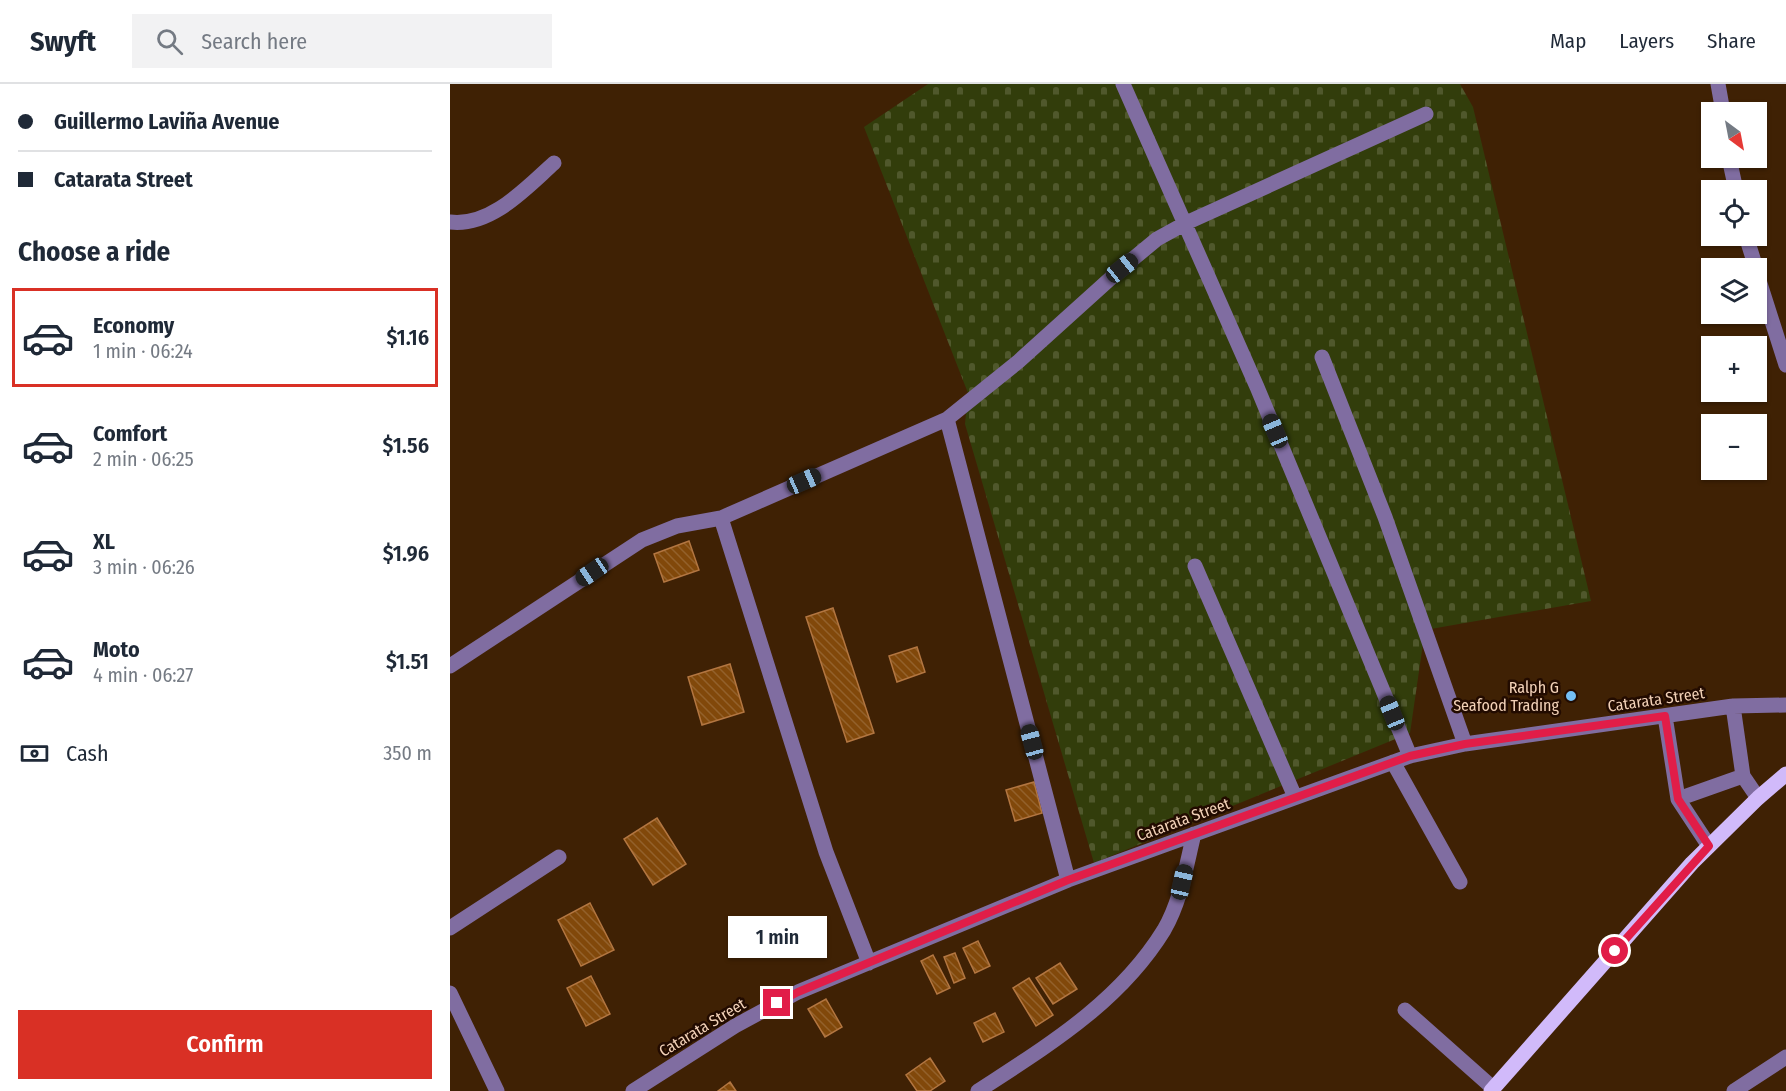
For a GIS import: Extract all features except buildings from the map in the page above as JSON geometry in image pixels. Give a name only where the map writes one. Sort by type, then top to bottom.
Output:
[{"type":"main road","points":[[1492,1089],[1709,846],[1786,774]]},
{"type":"street","points":[[1123,84],[1186,223],[1410,756]]},
{"type":"street","points":[[1718,84],[1721,102]]},
{"type":"street","points":[[450,666],[642,540],[677,526],[721,518],[947,419],[1019,362],[1122,268],[1157,240],[1186,223],[1426,114]]},
{"type":"street","points":[[450,222],[487,217],[516,196],[554,163]]},
{"type":"street","points":[[1767,305],[1786,365]]},
{"type":"street","points":[[1322,357],[1385,517],[1465,744]]},
{"type":"street","points":[[947,419],[1068,880]]},
{"type":"street","points":[[721,518],[805,789],[869,963]]},
{"type":"street","points":[[1195,566],[1295,798]]},
{"type":"street","name":"Catarata Street","points":[[633,1091],[735,1026],[798,992],[1068,880],[1410,756],[1465,744],[1733,706],[1786,705]]},
{"type":"street","points":[[1733,706],[1743,776],[1758,798]]},
{"type":"street","points":[[1665,716],[1678,799],[1709,846]]},
{"type":"street","points":[[1393,762],[1460,882]]},
{"type":"street","points":[[1678,799],[1743,776]]},
{"type":"street","points":[[978,1091],[1047,1046],[1103,1004],[1137,966],[1164,929],[1179,894],[1194,834]]},
{"type":"street","points":[[450,928],[559,857]]},
{"type":"street","points":[[450,993],[498,1091]]},
{"type":"street","points":[[1405,1010],[1492,1089]]},
{"type":"street","points":[[1734,1091],[1786,1057]]},
{"type":"green space","points":[[928,84],[1460,84],[1473,107],[1591,601],[1425,630],[1410,733],[1094,863],[965,424],[968,393],[864,127]]},
{"type":"place","name":"Ralph G Seafood Trading","points":[[1571,696]]},
{"type":"route","points":[[777,1003],[798,992],[1068,880],[1410,756],[1465,744],[1665,716],[1678,799],[1709,846],[1615,951]]}]
